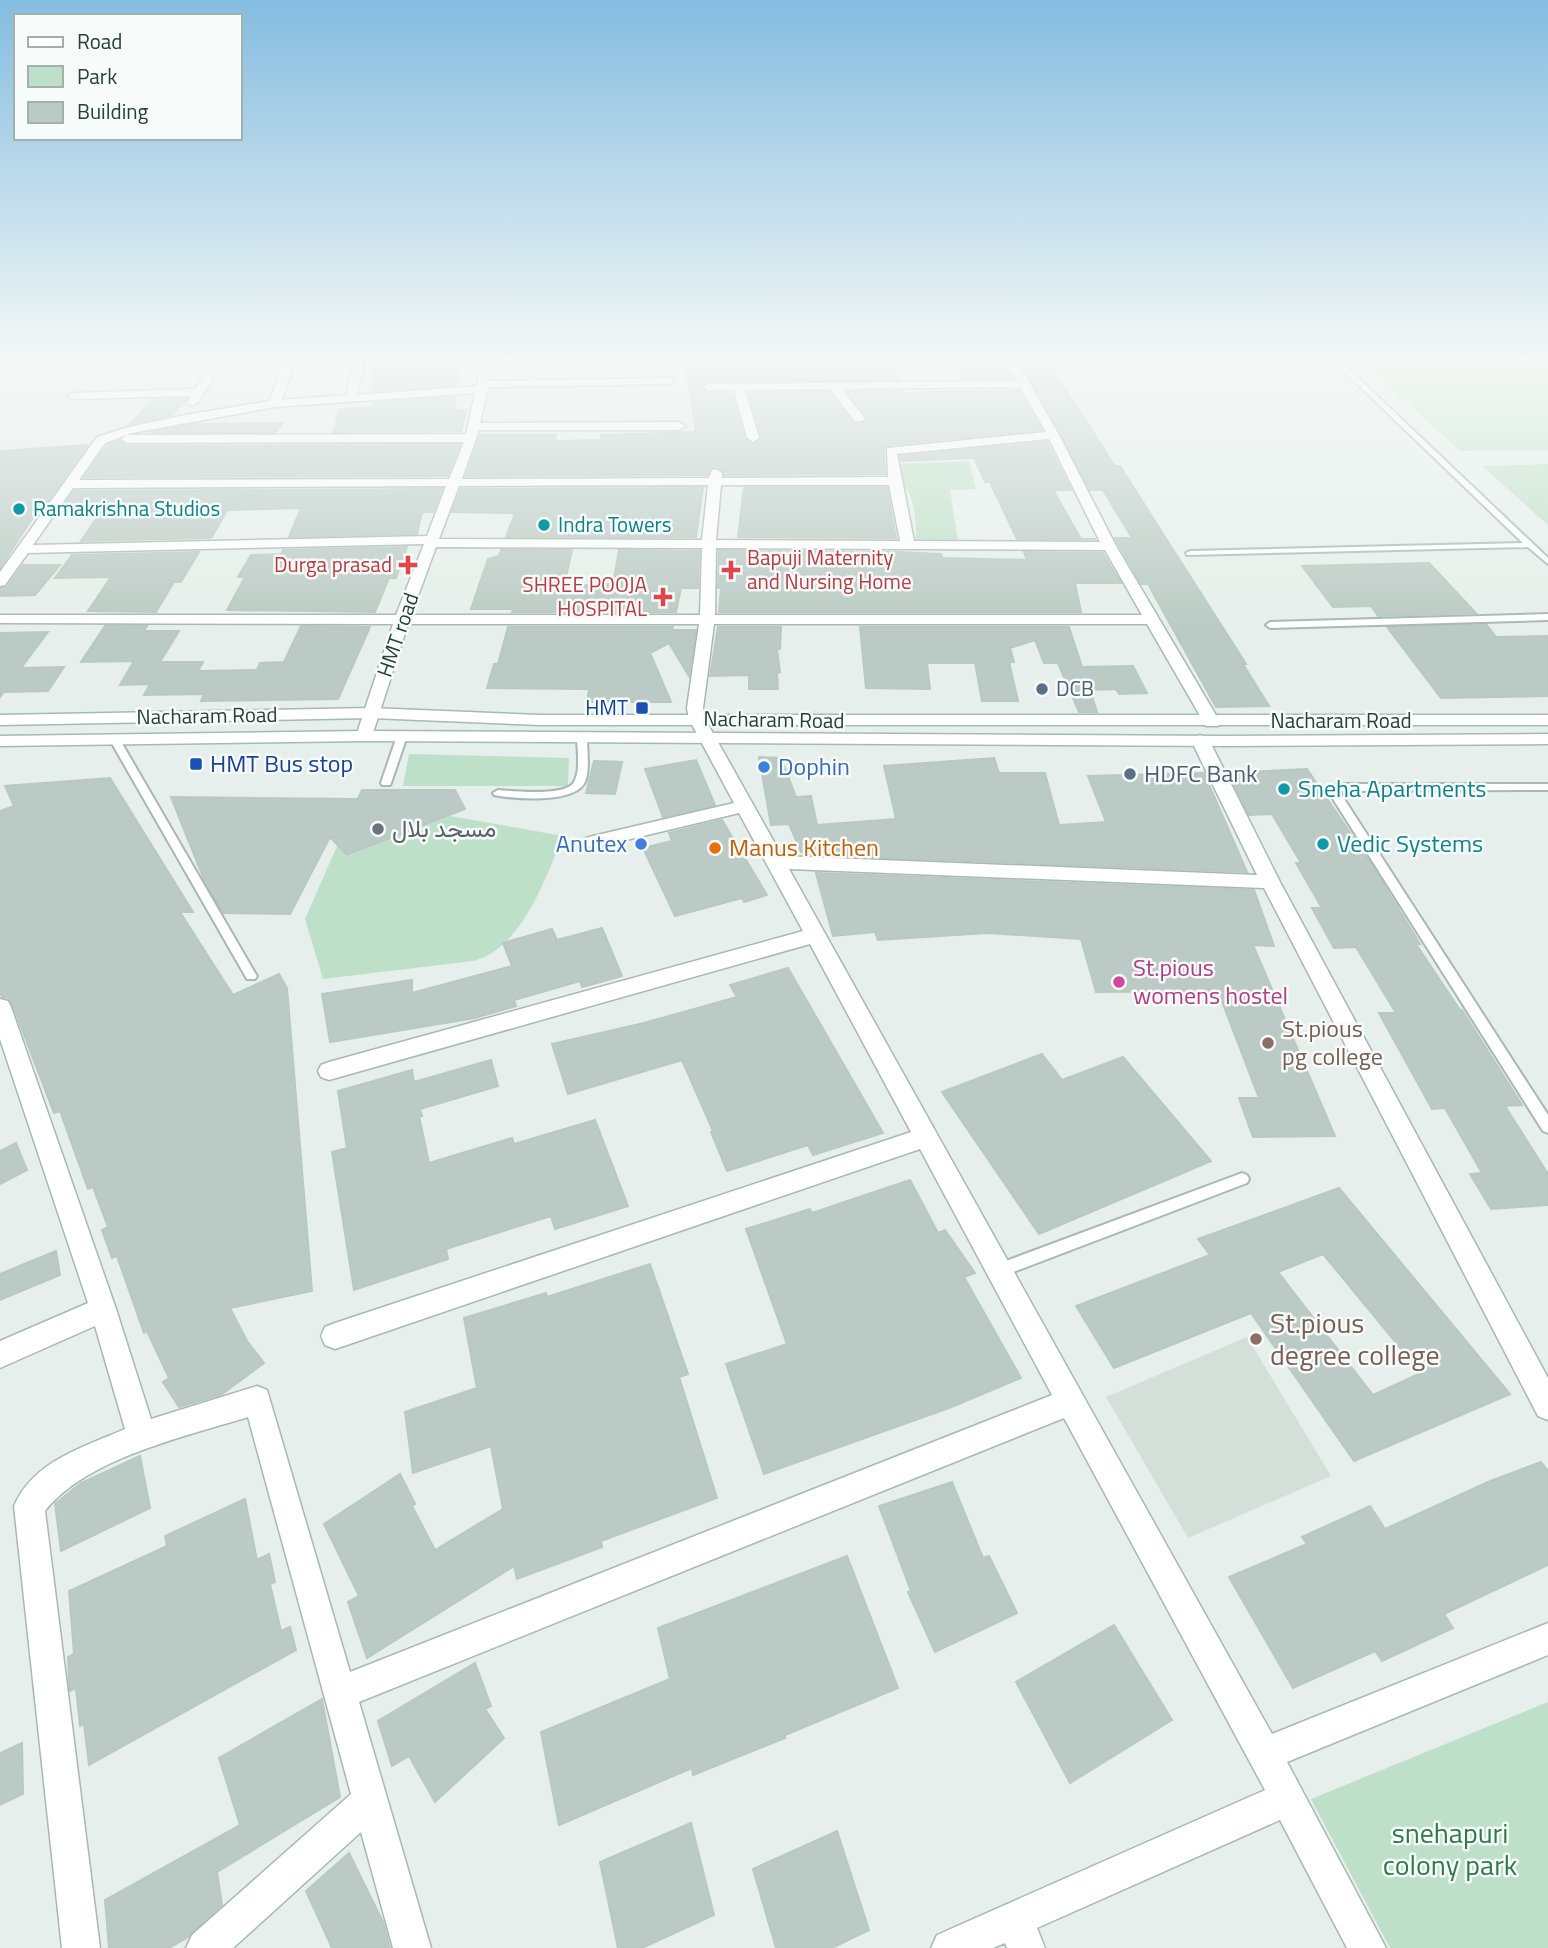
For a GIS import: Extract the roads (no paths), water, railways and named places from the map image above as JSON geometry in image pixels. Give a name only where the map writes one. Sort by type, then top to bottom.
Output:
[{"type":"street","points":[[0,582],[96,447]]},
{"type":"street","name":"HMT road","points":[[365,736],[402,620],[467,447]]},
{"type":"street","points":[[908,546],[891,451],[932,447]]},
{"type":"street","points":[[1059,447],[1110,546],[1154,620],[1206,731],[1270,882],[1548,1406]]},
{"type":"street","points":[[71,484],[453,482],[715,477],[895,481]]},
{"type":"street","points":[[715,477],[709,543],[707,620],[695,708],[701,729],[1072,1401],[1367,1948]]},
{"type":"street","points":[[25,549],[432,542],[1110,546]]},
{"type":"street","points":[[0,619],[1154,620]]},
{"type":"street","name":"Nacharam Road","points":[[0,720],[371,713],[701,729],[1206,731],[1548,739]]},
{"type":"street","name":"Nacharam Road","points":[[1206,731],[1548,720]]},
{"type":"street","name":"Nacharam Road","points":[[0,744],[21,740],[365,736],[582,737],[701,729]]},
{"type":"street","points":[[593,842],[745,806]]},
{"type":"street","points":[[775,862],[1270,882]]},
{"type":"street","points":[[329,1071],[815,934]]},
{"type":"street","points":[[0,1007],[4,1034],[103,1309],[142,1436]]},
{"type":"street","points":[[335,1336],[926,1137]]},
{"type":"street","points":[[0,1355],[103,1309]]},
{"type":"street","points":[[81,1948],[29,1506],[48,1483],[64,1471],[142,1436],[257,1400],[412,1948]]},
{"type":"street","points":[[339,1693],[1072,1401]]},
{"type":"street","points":[[1264,1754],[1548,1639]]},
{"type":"street","points":[[950,1948],[1021,1933],[1288,1798]]},
{"type":"street","points":[[205,1948],[370,1801]]},
{"type":"lane","points":[[1427,447],[1548,562]]},
{"type":"lane","points":[[1190,553],[1530,545]]},
{"type":"lane","points":[[1270,625],[1548,617]]},
{"type":"lane","points":[[386,783],[402,736]]},
{"type":"lane","points":[[498,793],[560,794],[574,790],[580,782],[582,737]]},
{"type":"lane","points":[[115,740],[251,976]]},
{"type":"lane","points":[[1548,788],[1337,787],[1333,791],[1548,1126]]},
{"type":"lane","points":[[1000,1270],[1241,1180]]},
{"type":"place","name":"Ramakrishna Studios","points":[[19,509]]},
{"type":"place","name":"Indra Towers","points":[[544,525]]},
{"type":"place","name":"Durga prasad","points":[[408,565]]},
{"type":"place","name":"Bapuji Maternity and Nursing Home","points":[[731,570]]},
{"type":"place","name":"SHREE POOJA HOSPITAL","points":[[663,597]]},
{"type":"place","name":"DCB","points":[[1042,689]]},
{"type":"place","name":"HMT","points":[[642,708]]},
{"type":"place","name":"HMT Bus stop","points":[[196,764]]},
{"type":"place","name":"Dophin","points":[[764,767]]},
{"type":"place","name":"HDFC Bank","points":[[1130,774]]},
{"type":"place","name":"Sneha Apartments","points":[[1284,789]]},
{"type":"place","name":"مسجد بلال","points":[[378,829]]},
{"type":"place","name":"Anutex","points":[[641,844]]},
{"type":"place","name":"Vedic Systems","points":[[1323,844]]},
{"type":"place","name":"Manus Kitchen","points":[[715,848]]},
{"type":"place","name":"St.pious womens hostel","points":[[1119,982]]},
{"type":"place","name":"St.pious pg college","points":[[1268,1043]]},
{"type":"place","name":"St.pious degree college","points":[[1256,1339]]},
{"type":"park label","name":"snehapuri colony park","points":[[1450,1849]]}]
